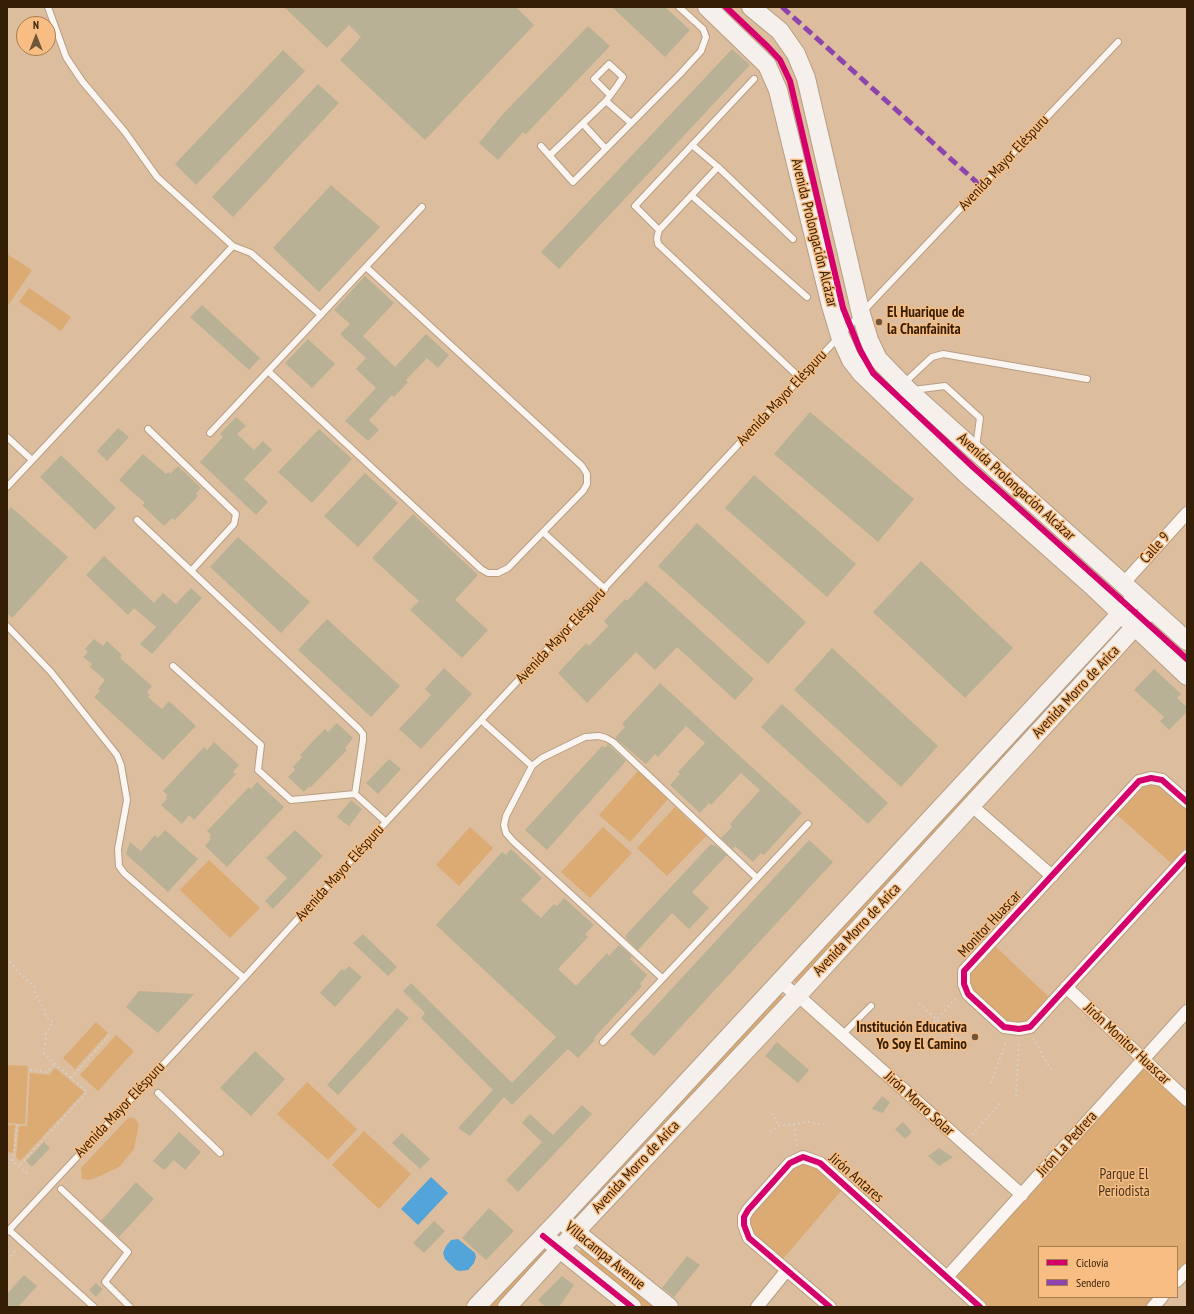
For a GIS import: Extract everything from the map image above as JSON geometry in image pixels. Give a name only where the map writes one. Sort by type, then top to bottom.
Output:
[{"type":"main road","name":"Avenida Prolongación Alcázar","points":[[707,7],[767,65],[778,90],[840,336],[851,360],[860,373],[966,474],[1121,614],[1187,676]]},
{"type":"main road","name":"Avenida Prolongación Alcázar","points":[[751,7],[780,31],[796,54],[806,78],[861,314],[869,340],[878,359],[906,388],[978,454],[1187,641]]},
{"type":"main road","points":[[966,474],[978,454]]},
{"type":"main road","name":"Avenida Morro de Arica","points":[[476,1307],[560,1220],[1137,596]]},
{"type":"main road","name":"Avenida Morro de Arica","points":[[507,1307],[576,1231],[798,995],[1151,609]]},
{"type":"main road","name":"Villacampa Avenue","points":[[560,1220],[576,1231],[668,1307]]},
{"type":"main road","name":"Villacampa Avenue","points":[[544,1236],[632,1307]]},
{"type":"street","name":"Calle 9","points":[[1124,584],[1187,513]]},
{"type":"street","name":"Monitor Huascar","points":[[1187,802],[1162,780],[1151,778],[1139,781],[964,971],[964,984],[968,994],[1004,1027],[1018,1029],[1030,1027],[1187,856]]},
{"type":"street","points":[[972,806],[1052,876]]},
{"type":"street","name":"Jirón Morro Solar","points":[[780,982],[798,995],[1022,1195]]},
{"type":"street","name":"Jirón Monitor Huascar","points":[[1066,988],[1187,1100]]},
{"type":"street","name":"Jirón La Pedrera","points":[[947,1277],[1187,1012]]},
{"type":"street","points":[[799,1158],[790,1163],[748,1210],[744,1217],[745,1233],[782,1267],[830,1307]]},
{"type":"street","name":"Jirón Antares","points":[[799,1158],[811,1159],[820,1163],[980,1307]]},
{"type":"street","points":[[757,1307],[782,1267]]},
{"type":"street","points":[[1178,1280],[1187,1270]]},
{"type":"street","points":[[1153,1307],[1161,1298]]},
{"type":"lane","points":[[48,7],[66,56],[82,81],[125,132],[157,177],[233,246],[251,253],[320,315]]},
{"type":"lane","points":[[540,146],[550,155],[573,182],[680,74],[705,44],[706,37],[703,30],[679,7]]},
{"type":"lane","name":"Avenida Mayor Eléspuru","points":[[8,1231],[244,978],[386,822],[482,721],[800,378],[1118,42]]},
{"type":"lane","points":[[550,155],[608,98],[623,77],[609,64],[594,79],[608,98],[631,123]]},
{"type":"lane","points":[[659,230],[635,206],[754,79]]},
{"type":"lane","points":[[582,124],[605,148]]},
{"type":"lane","points":[[692,145],[718,167],[793,239]]},
{"type":"lane","points":[[718,167],[659,230],[657,238],[658,244],[800,378]]},
{"type":"lane","points":[[692,196],[807,297]]},
{"type":"lane","points":[[210,432],[422,207]]},
{"type":"lane","points":[[7,487],[233,246]]},
{"type":"lane","points":[[268,371],[481,569],[488,573],[498,573],[508,568],[583,491],[588,484],[587,474],[582,466],[366,267]]},
{"type":"lane","points":[[906,388],[932,357],[943,354],[1087,379]]},
{"type":"lane","points":[[906,388],[945,386],[980,418],[978,454]]},
{"type":"lane","points":[[148,428],[236,514],[234,524],[191,571]]},
{"type":"lane","points":[[7,438],[32,460]]},
{"type":"lane","points":[[137,520],[359,728],[363,734],[363,740],[355,794]]},
{"type":"lane","points":[[543,532],[605,589]]},
{"type":"lane","points":[[7,626],[51,672],[117,755],[121,765],[127,800],[118,849],[119,866],[124,873],[244,978]]},
{"type":"lane","points":[[173,666],[261,745],[258,770],[291,800],[355,794],[386,822]]},
{"type":"lane","points":[[482,721],[532,766]]},
{"type":"lane","points":[[662,978],[512,841],[506,832],[504,825],[506,816],[532,766],[542,758],[585,737],[598,736],[606,738],[613,742],[757,878]]},
{"type":"lane","points":[[603,1042],[808,824]]},
{"type":"lane","points":[[842,1035],[871,1006]]},
{"type":"lane","points":[[158,1093],[220,1153]]},
{"type":"lane","points":[[60,1189],[128,1252],[105,1282],[130,1307]]},
{"type":"lane","points":[[8,1231],[92,1306]]},
{"type":"path","points":[[7,957],[18,972],[34,986],[36,995],[44,1008],[46,1017],[53,1022],[46,1033],[44,1054],[87,1092],[18,1166]]},
{"type":"path","points":[[921,1037],[956,998]]},
{"type":"path","points":[[919,1003],[960,1042]]},
{"type":"path","points":[[71,1078],[109,1036]]},
{"type":"path","points":[[1033,1038],[1051,1070]]},
{"type":"path","points":[[991,1083],[1006,1042]]},
{"type":"path","points":[[1016,1096],[1019,1042]]},
{"type":"path","points":[[30,1070],[47,1072],[55,1064]]},
{"type":"path","points":[[964,1144],[1000,1103]]},
{"type":"path","points":[[772,1113],[779,1126]]},
{"type":"path","points":[[770,1132],[779,1126],[809,1122],[823,1125]]},
{"type":"path","points":[[794,1124],[799,1158]]},
{"type":"path","points":[[13,1161],[17,1125]]},
{"type":"path","points":[[8,1158],[29,1175]]},
{"type":"path","points":[[7,1260],[23,1243]]},
{"type":"green space","points":[[7,254],[32,270],[7,307]]},
{"type":"green space","points":[[29,288],[71,317],[61,331],[19,302]]},
{"type":"green space","points":[[1157,628],[1187,655],[1187,664],[1153,633]]},
{"type":"green space","points":[[1101,644],[1107,651],[798,984],[791,978]]},
{"type":"green space","points":[[638,771],[669,798],[630,842],[599,815]]},
{"type":"green space","points":[[1152,782],[1160,784],[1187,807],[1187,847],[1171,863],[1115,813],[1143,785]]},
{"type":"green space","points":[[675,807],[706,836],[667,876],[637,848]]},
{"type":"green space","points":[[470,827],[493,848],[459,886],[436,865]]},
{"type":"green space","points":[[603,827],[632,853],[590,898],[561,872]]},
{"type":"green space","points":[[209,860],[260,908],[230,938],[180,890]]},
{"type":"green space","points":[[994,945],[1050,998],[1029,1024],[1003,1024],[971,993],[967,973]]},
{"type":"green space","points":[[777,992],[785,998],[576,1223],[567,1217]]},
{"type":"green space","points":[[96,1022],[108,1033],[75,1069],[63,1058]]},
{"type":"green space","points":[[116,1035],[134,1051],[98,1091],[80,1075]]},
{"type":"green space","points":[[7,1065],[28,1066],[25,1124],[7,1123]]},
{"type":"green space","points":[[55,1068],[84,1092],[20,1161],[16,1157],[19,1126],[27,1126],[30,1073],[49,1075]]},
{"type":"green space","name":"Parque El Periodista","points":[[1144,1069],[1187,1108],[1187,1263],[1178,1273],[1178,1246],[1038,1246],[1038,1298],[1155,1298],[1147,1307],[986,1307],[957,1280],[955,1273]]},
{"type":"green space","points":[[307,1082],[357,1129],[328,1160],[277,1114]]},
{"type":"green space","points":[[131,1117],[139,1124],[134,1149],[119,1167],[89,1180],[82,1179],[81,1168],[127,1119]]},
{"type":"green space","points":[[7,1125],[15,1125],[13,1153],[7,1152]]},
{"type":"green space","points":[[364,1131],[411,1174],[379,1209],[332,1165]]},
{"type":"green space","points":[[801,1165],[813,1166],[841,1191],[783,1259],[753,1234],[750,1223],[752,1214],[794,1168]]},
{"type":"green space","points":[[543,1245],[551,1252],[500,1307],[486,1307]]},
{"type":"green space","points":[[583,1247],[656,1307],[642,1307],[578,1253]]},
{"type":"water","points":[[431,1177],[448,1193],[418,1225],[401,1209]]},
{"type":"water","points":[[458,1239],[475,1253],[476,1257],[474,1263],[468,1270],[456,1270],[445,1259],[443,1253],[451,1240]]},
{"type":"building","points":[[284,7],[516,7],[534,25],[425,140],[340,60],[361,37],[349,25],[327,48]]},
{"type":"building","points":[[612,7],[665,7],[690,30],[665,57]]},
{"type":"building","points":[[588,26],[610,46],[526,134],[523,132],[498,160],[479,143],[503,114]]},
{"type":"building","points":[[732,49],[750,65],[559,269],[541,252]]},
{"type":"building","points":[[283,50],[305,71],[196,185],[175,164]]},
{"type":"building","points":[[318,84],[339,103],[233,217],[212,197]]},
{"type":"building","points":[[331,185],[380,227],[319,292],[273,248]]},
{"type":"building","points":[[365,276],[394,303],[363,336],[395,367],[426,334],[449,355],[438,368],[427,358],[406,380],[408,382],[394,397],[392,395],[369,420],[379,430],[368,441],[345,421],[376,388],[356,369],[366,358],[340,334],[350,324],[334,310]]},
{"type":"building","points":[[202,305],[260,358],[249,370],[190,317]]},
{"type":"building","points":[[308,339],[335,364],[312,388],[285,363]]},
{"type":"building","points":[[810,412],[914,499],[878,542],[774,454]]},
{"type":"building","points":[[236,417],[246,426],[237,434],[254,450],[263,441],[272,450],[244,479],[268,502],[256,515],[200,462],[223,437],[220,434]]},
{"type":"building","points":[[118,428],[129,437],[107,461],[97,451]]},
{"type":"building","points":[[319,429],[352,459],[312,503],[278,472]]},
{"type":"building","points":[[143,454],[166,474],[169,472],[170,474],[178,466],[201,488],[196,494],[198,496],[175,520],[172,518],[164,526],[142,505],[145,503],[119,480]]},
{"type":"building","points":[[61,455],[116,508],[95,530],[40,477]]},
{"type":"building","points":[[365,473],[398,503],[358,547],[324,516]]},
{"type":"building","points":[[754,475],[856,564],[827,597],[725,508]]},
{"type":"building","points":[[11,507],[68,557],[12,618],[7,613],[7,512]]},
{"type":"building","points":[[413,514],[478,575],[455,600],[488,630],[462,658],[410,610],[419,601],[372,558]]},
{"type":"building","points":[[697,523],[806,622],[768,664],[658,566]]},
{"type":"building","points":[[238,537],[310,602],[281,633],[210,567]]},
{"type":"building","points":[[104,556],[154,603],[163,593],[176,604],[191,588],[202,598],[152,654],[140,644],[156,627],[134,608],[128,615],[86,575]]},
{"type":"building","points":[[921,561],[1013,648],[965,698],[873,612]]},
{"type":"building","points":[[646,581],[754,679],[735,700],[677,647],[655,670],[636,652],[587,703],[558,673],[586,643],[589,646],[608,626],[604,621],[625,599],[627,601]]},
{"type":"building","points":[[327,619],[400,686],[371,717],[298,650]]},
{"type":"building","points":[[94,639],[103,646],[107,641],[122,655],[120,658],[152,686],[147,692],[150,695],[148,697],[162,709],[169,701],[196,726],[163,760],[94,697],[100,691],[98,689],[105,680],[90,667],[92,664],[83,657],[88,652],[85,649]]},
{"type":"building","points":[[832,648],[938,746],[901,787],[794,690]]},
{"type":"building","points":[[444,668],[472,694],[421,749],[399,729],[431,695],[425,689]]},
{"type":"building","points":[[1154,669],[1181,694],[1177,698],[1187,707],[1187,712],[1169,730],[1160,721],[1164,717],[1134,690]]},
{"type":"building","points":[[660,683],[802,813],[764,855],[761,853],[753,862],[735,846],[733,849],[721,838],[732,827],[730,824],[760,790],[741,773],[711,805],[709,803],[700,813],[670,785],[680,774],[678,772],[705,743],[686,726],[658,757],[655,754],[646,764],[615,738],[625,727],[622,724]]},
{"type":"building","points":[[782,704],[888,803],[868,824],[761,727]]},
{"type":"building","points":[[337,723],[353,738],[345,748],[347,750],[310,788],[309,786],[304,792],[288,777],[295,770],[293,767],[302,757],[300,755],[325,729],[328,732]]},
{"type":"building","points":[[214,742],[239,765],[233,772],[236,774],[194,820],[189,815],[182,824],[161,805],[167,799],[167,795],[163,791],[204,747],[207,750]]},
{"type":"building","points":[[608,744],[626,761],[547,850],[525,830],[602,746],[605,748]]},
{"type":"building","points":[[389,759],[401,769],[378,794],[366,783]]},
{"type":"building","points":[[257,782],[284,807],[227,867],[205,846],[211,839],[209,837],[211,835],[207,831],[249,787],[251,789]]},
{"type":"building","points":[[351,800],[362,809],[349,826],[337,817]]},
{"type":"building","points":[[165,830],[198,859],[168,892],[126,854],[130,842],[141,851],[155,835],[158,838]]},
{"type":"building","points":[[295,830],[323,856],[273,909],[265,901],[287,878],[266,858]]},
{"type":"building","points":[[809,840],[833,862],[654,1056],[630,1034]]},
{"type":"building","points":[[711,844],[714,846],[715,845],[727,855],[692,892],[709,908],[689,929],[672,913],[638,950],[626,938],[626,935]]},
{"type":"building","points":[[511,849],[542,878],[521,900],[541,918],[554,904],[557,906],[564,898],[594,925],[585,934],[588,937],[558,969],[576,986],[607,953],[609,956],[619,945],[632,956],[630,959],[647,975],[640,984],[642,986],[594,1038],[595,1040],[578,1058],[568,1049],[512,1105],[504,1097],[470,1136],[458,1128],[493,1090],[421,1018],[425,1013],[403,991],[411,983],[512,1083],[556,1037],[436,925],[502,852],[506,855]]},
{"type":"building","points":[[363,934],[397,967],[388,976],[353,943]]},
{"type":"building","points":[[349,966],[362,977],[335,1007],[320,993],[342,969],[344,971]]},
{"type":"building","points":[[139,991],[194,994],[158,1033],[126,1007]]},
{"type":"building","points":[[397,1008],[409,1018],[338,1095],[327,1085]]},
{"type":"building","points":[[777,1042],[809,1070],[798,1083],[765,1056]]},
{"type":"building","points":[[255,1051],[285,1079],[251,1116],[220,1088]]},
{"type":"building","points":[[882,1096],[890,1102],[883,1113],[872,1109]]},
{"type":"building","points":[[582,1105],[592,1114],[518,1192],[506,1180],[542,1142],[522,1123],[530,1114],[553,1135]]},
{"type":"building","points":[[903,1122],[912,1132],[905,1139],[895,1129]]},
{"type":"building","points":[[179,1132],[201,1152],[185,1170],[174,1160],[164,1170],[153,1161]]},
{"type":"building","points":[[402,1133],[430,1159],[420,1169],[392,1143]]},
{"type":"building","points":[[44,1142],[50,1148],[32,1167],[26,1161]]},
{"type":"building","points":[[939,1148],[953,1157],[939,1166],[928,1156]]},
{"type":"building","points":[[136,1182],[154,1199],[119,1237],[101,1221]]},
{"type":"building","points":[[489,1208],[514,1231],[486,1260],[462,1238]]},
{"type":"building","points":[[434,1221],[445,1231],[424,1253],[413,1243]]},
{"type":"building","points":[[687,1256],[700,1265],[674,1297],[662,1288]]},
{"type":"building","points":[[24,1275],[37,1286],[18,1307],[7,1307],[7,1294]]},
{"type":"building","points":[[562,1276],[574,1285],[559,1307],[546,1307],[538,1300]]},
{"type":"building","points":[[96,1283],[103,1289],[96,1297],[89,1290]]},
{"type":"marked path","points":[[782,7],[982,187]]},
{"type":"cycle path","points":[[726,7],[780,60],[790,81],[843,308],[860,350],[873,373],[973,467],[1187,659]]},
{"type":"cycle path","points":[[1187,802],[1162,780],[1151,778],[1139,781],[964,971],[964,984],[968,994],[1004,1027],[1019,1029],[1030,1027],[1187,856]]},
{"type":"cycle path","points":[[830,1307],[749,1238],[744,1225],[744,1217],[748,1210],[790,1163],[803,1157],[820,1163],[980,1307]]},
{"type":"cycle path","points":[[543,1236],[632,1307]]},
{"type":"place","name":"El Huarique de la Chanfainita","points":[[879,322]]},
{"type":"place","name":"Institución Educativa Yo Soy El Camino","points":[[975,1037]]}]
